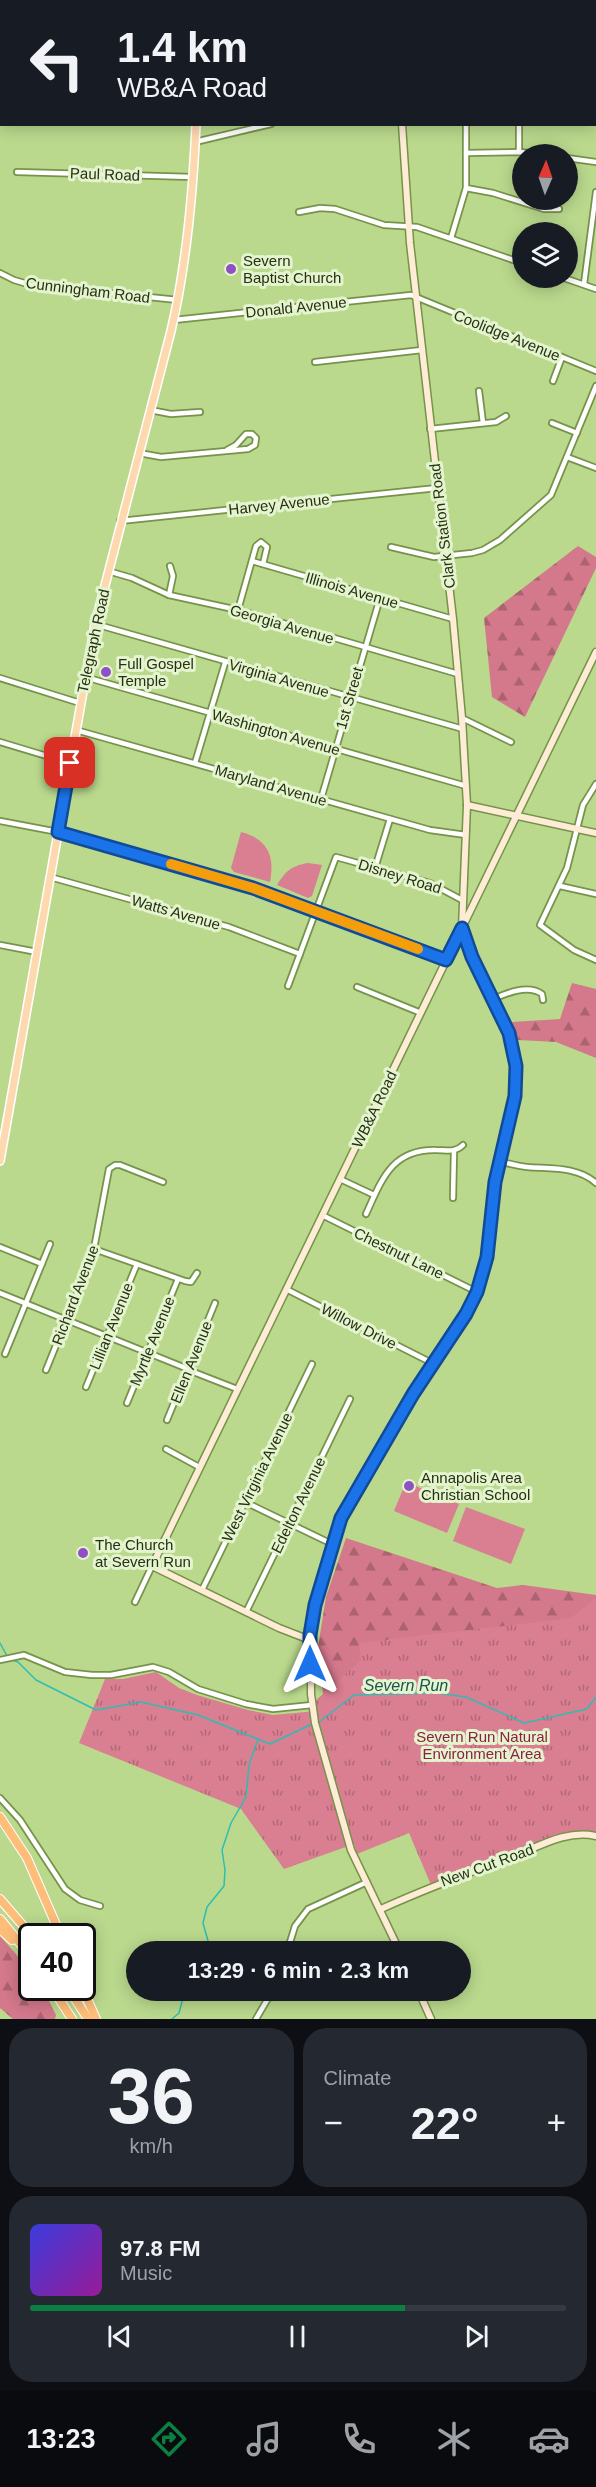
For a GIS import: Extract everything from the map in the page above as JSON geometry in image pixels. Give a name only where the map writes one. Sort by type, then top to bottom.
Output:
[{"type":"highway","points":[[0,1817],[27,1858],[55,1923]]},
{"type":"highway","points":[[0,1899],[21,1923]]},
{"type":"highway","points":[[0,1919],[18,1941]]},
{"type":"highway","points":[[0,1929],[18,1949]]},
{"type":"highway","points":[[61,2001],[72,2019]]},
{"type":"highway","points":[[76,2001],[88,2019]]},
{"type":"highway","points":[[88,2001],[96,2019]]},
{"type":"main road","name":"Telegraph Road","points":[[0,1161],[95,624],[178,300],[189,227],[195,126]]},
{"type":"street","points":[[243,131],[244,126]]},
{"type":"street","points":[[195,142],[263,126]]},
{"type":"street","name":"Clark Station Road","points":[[402,126],[409,226],[463,729],[466,835],[462,928]]},
{"type":"street","points":[[451,238],[466,189],[466,126]]},
{"type":"street","points":[[519,126],[519,144]]},
{"type":"street","points":[[466,153],[512,152]]},
{"type":"street","points":[[578,160],[596,162]]},
{"type":"street","name":"Paul Road","points":[[17,172],[193,177]]},
{"type":"street","points":[[466,189],[493,193],[512,199]]},
{"type":"street","points":[[584,285],[596,192]]},
{"type":"street","points":[[299,212],[331,208],[378,224],[409,226],[512,259]]},
{"type":"street","name":"Cunningham Road","points":[[0,273],[31,285],[178,300]]},
{"type":"street","points":[[578,283],[596,289]]},
{"type":"street","name":"Donald Avenue","points":[[174,320],[411,295],[417,299]]},
{"type":"street","name":"Coolidge Avenue","points":[[417,299],[596,371]]},
{"type":"street","points":[[315,362],[422,350]]},
{"type":"street","points":[[553,381],[562,357]]},
{"type":"street","points":[[391,546],[430,557],[483,550],[500,540],[546,501],[555,488],[596,386]]},
{"type":"street","points":[[479,391],[483,423]]},
{"type":"street","points":[[150,410],[171,414],[200,412]]},
{"type":"street","points":[[430,429],[496,422],[506,416]]},
{"type":"street","points":[[552,423],[577,434]]},
{"type":"street","points":[[139,453],[160,457],[251,448],[256,443],[255,436],[246,434],[236,446],[227,450]]},
{"type":"street","points":[[567,458],[596,468]]},
{"type":"street","name":"Harvey Avenue","points":[[120,521],[437,488]]},
{"type":"street","points":[[238,610],[257,544],[263,542],[267,547],[263,564]]},
{"type":"street","name":"Illinois Avenue","points":[[252,561],[453,619]]},
{"type":"street","points":[[169,595],[173,576],[170,566]]},
{"type":"street","name":"Georgia Avenue","points":[[108,571],[132,578],[169,595],[238,610],[458,674]]},
{"type":"street","name":"1st Street","points":[[321,799],[380,598]]},
{"type":"street","name":"Virginia Avenue","points":[[95,624],[349,699],[463,729]]},
{"type":"street","name":"WB&A Road","points":[[152,1566],[595,655]]},
{"type":"street","points":[[195,763],[225,663]]},
{"type":"street","name":"Washington Avenue","points":[[85,677],[466,786]]},
{"type":"street","points":[[0,678],[80,703]]},
{"type":"street","points":[[462,718],[511,742]]},
{"type":"street","name":"Maryland Avenue","points":[[76,730],[441,833],[466,835]]},
{"type":"street","points":[[0,742],[70,763]]},
{"type":"street","points":[[596,784],[583,805],[567,868],[540,925],[574,950],[596,960]]},
{"type":"street","points":[[466,805],[596,833]]},
{"type":"street","points":[[375,868],[390,819]]},
{"type":"street","points":[[0,821],[58,832],[245,885],[446,960]]},
{"type":"street","name":"Disney Road","points":[[316,911],[336,857],[430,883],[462,900]]},
{"type":"street","name":"Watts Avenue","points":[[50,877],[229,927],[300,954]]},
{"type":"street","points":[[560,886],[596,894]]},
{"type":"street","points":[[288,986],[316,911]]},
{"type":"street","points":[[395,1941],[347,1837],[312,1706],[310,1640],[315,1605],[332,1544],[346,1508],[432,1363],[466,1314],[477,1292],[487,1257],[498,1161],[515,1096],[517,1074],[512,1041],[472,957],[462,928]]},
{"type":"street","points":[[0,945],[37,952]]},
{"type":"street","points":[[357,987],[421,1012]]},
{"type":"street","points":[[493,999],[513,991],[534,990],[542,994],[543,1000]]},
{"type":"street","points":[[366,1214],[386,1173],[405,1156],[424,1151],[454,1151],[462,1145]]},
{"type":"street","points":[[453,1198],[454,1151]]},
{"type":"street","points":[[498,1161],[575,1172],[587,1176],[596,1183]]},
{"type":"street","name":"Richard Avenue","points":[[46,1370],[94,1249],[110,1167],[123,1166],[163,1182]]},
{"type":"street","points":[[340,1179],[375,1195]]},
{"type":"street","name":"Chestnut Lane","points":[[322,1215],[477,1292]]},
{"type":"street","points":[[5,1354],[50,1244]]},
{"type":"street","points":[[0,1247],[42,1264]]},
{"type":"street","points":[[94,1249],[190,1282],[197,1273]]},
{"type":"street","name":"Lillian Avenue","points":[[86,1387],[137,1264]]},
{"type":"street","name":"Myrtle Avenue","points":[[127,1403],[178,1279]]},
{"type":"street","name":"Willow Drive","points":[[286,1289],[432,1363]]},
{"type":"street","points":[[0,1293],[188,1369]]},
{"type":"street","name":"Ellen Avenue","points":[[167,1420],[215,1303]]},
{"type":"street","name":"West Virginia Avenue","points":[[202,1590],[312,1364]]},
{"type":"street","points":[[196,1373],[237,1389]]},
{"type":"street","name":"Edelton Avenue","points":[[246,1612],[350,1399]]},
{"type":"street","points":[[166,1449],[200,1467]]},
{"type":"street","points":[[245,1502],[332,1544]]},
{"type":"street","points":[[135,1602],[152,1566],[310,1640]]},
{"type":"street","points":[[0,1660],[24,1655],[65,1672],[92,1675],[111,1675],[153,1667],[169,1672],[198,1689],[246,1704],[273,1708],[312,1706]]},
{"type":"street","points":[[0,1798],[20,1820],[65,1889],[80,1900],[100,1906]]},
{"type":"street","name":"New Cut Road","points":[[381,1909],[432,1886],[550,1841],[573,1835],[596,1836]]},
{"type":"street","points":[[290,1941],[295,1926],[308,1909],[367,1882]]},
{"type":"street","points":[[256,2019],[267,2001]]},
{"type":"street","points":[[423,2001],[431,2019]]},
{"type":"green space","points":[[578,546],[596,557],[596,568],[525,717],[492,697],[484,618]]},
{"type":"green space","points":[[241,832],[258,839],[268,850],[271,864],[270,882],[234,872],[231,868]]},
{"type":"green space","points":[[308,863],[322,865],[312,896],[308,898],[277,885],[290,870]]},
{"type":"green space","points":[[572,983],[596,989],[596,1058],[556,1042],[518,1040],[512,1022],[560,1019]]},
{"type":"green space","points":[[406,1482],[459,1504],[447,1533],[394,1511]]},
{"type":"green space","points":[[466,1507],[525,1529],[511,1564],[453,1541]]},
{"type":"green space","points":[[346,1538],[497,1588],[523,1585],[596,1595],[596,1829],[413,1816],[357,1842],[323,1694],[318,1647],[326,1597]]},
{"type":"green space","name":"Severn Run Natural Environment Area","points":[[596,1598],[596,1838],[569,1837],[431,1885],[409,1833],[357,1854],[354,1844],[284,1869],[241,1809],[79,1743],[105,1679],[123,1679],[156,1672],[179,1688],[248,1710],[273,1715],[316,1711],[314,1702],[361,1660],[359,1643],[571,1618]]},
{"type":"green space","points":[[0,1936],[18,1957],[18,2001],[49,2001],[56,2015],[55,2019],[13,2019],[0,2008]]},
{"type":"waterway","name":"Severn Run","points":[[0,1643],[7,1656]]},
{"type":"waterway","name":"Severn Run","points":[[12,1660],[18,1662],[36,1680],[96,1710],[141,1702],[198,1715],[270,1744],[312,1724]]},
{"type":"waterway","name":"Severn Run","points":[[319,1722],[354,1695],[437,1693],[466,1697],[524,1723],[587,1709],[596,1697]]},
{"type":"waterway","points":[[208,1941],[203,1923],[207,1907],[224,1886],[225,1870],[222,1850],[231,1823],[246,1797],[249,1765],[258,1739]]},
{"type":"waterway","points":[[172,2019],[179,2013],[182,2001]]},
{"type":"slow traffic","points":[[171,864],[253,888],[418,949]]},
{"type":"place","name":"Severn Baptist Church","points":[[231,269]]},
{"type":"place","name":"Full Gospel Temple","points":[[106,672]]},
{"type":"place","name":"Annapolis Area Christian School","points":[[409,1486]]},
{"type":"place","name":"The Church at Severn Run","points":[[83,1553]]},
{"type":"route","points":[[70,763],[58,832],[253,888],[446,960],[462,928],[472,957],[512,1041],[517,1074],[516,1089],[498,1161],[487,1257],[477,1292],[466,1314],[413,1394],[341,1518],[315,1605],[310,1635],[310,1664]]}]
